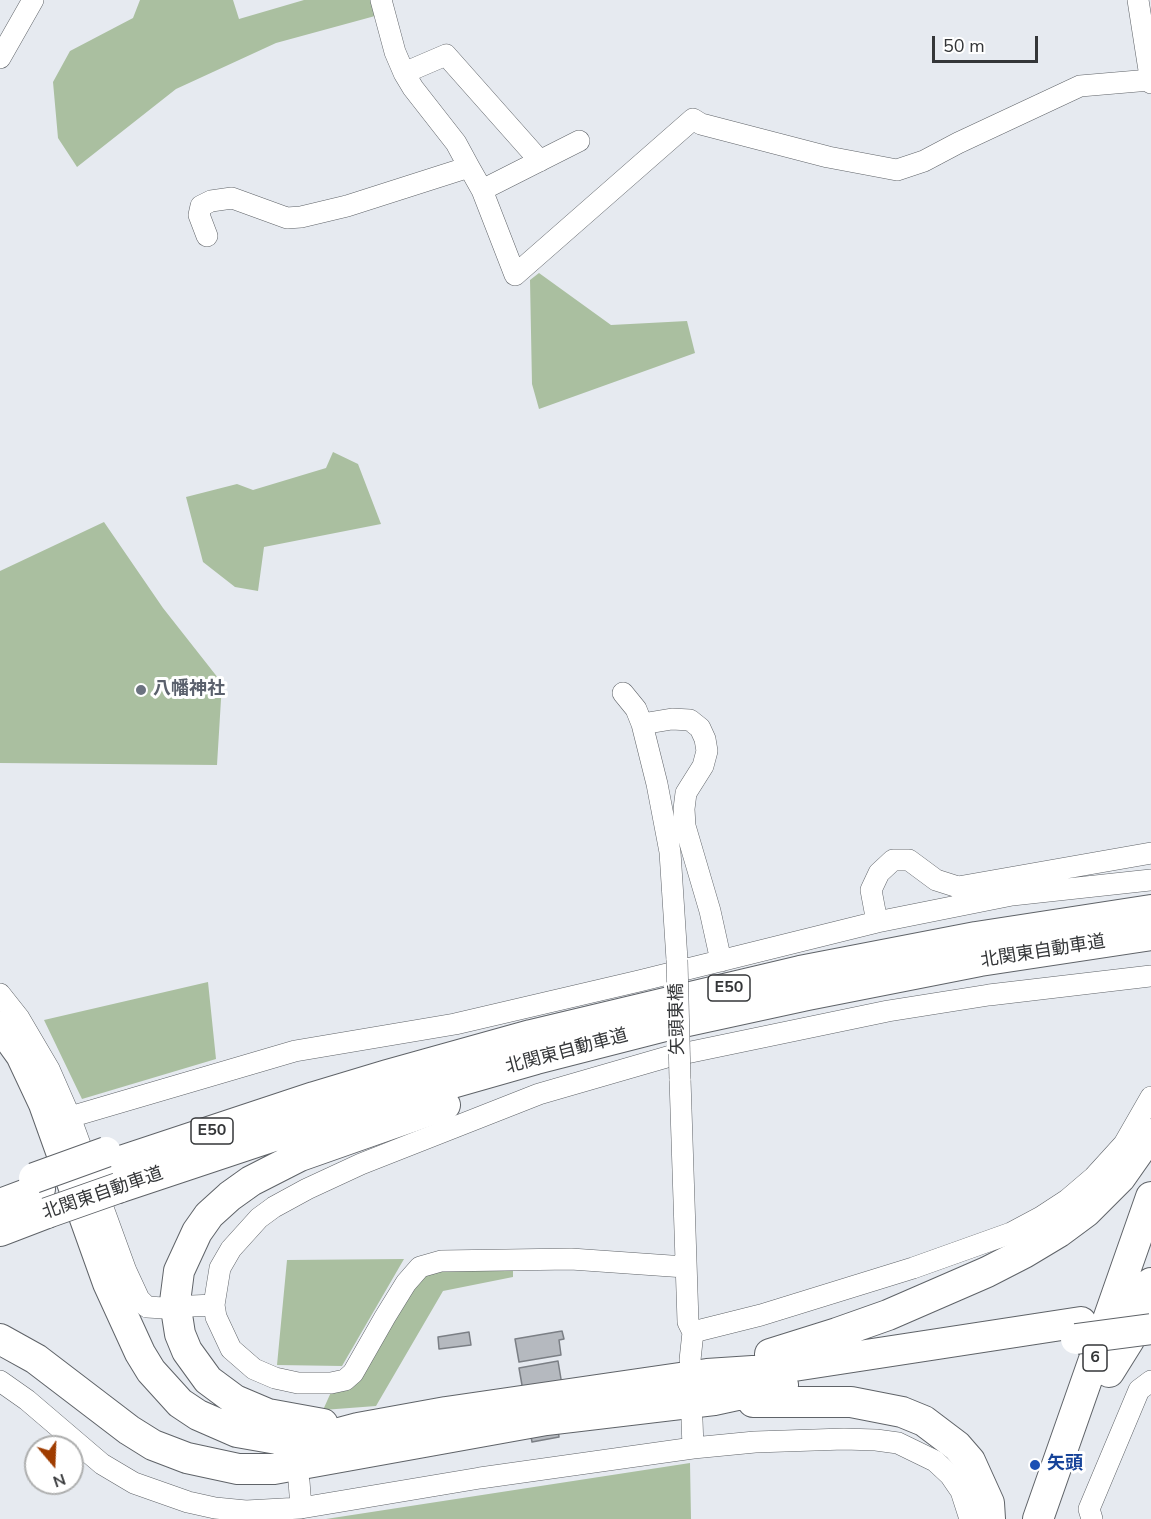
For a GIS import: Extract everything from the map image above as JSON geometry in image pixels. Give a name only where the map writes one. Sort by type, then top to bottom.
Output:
[{"type":"highway","name":"北関東自動車道","points":[[0,1204],[40,1194],[314,1097],[531,1035],[800,971],[976,937],[1151,910]]},
{"type":"highway","name":"北関東自動車道","points":[[111,1168],[322,1120],[536,1059],[669,1025],[980,961],[1151,935]]},
{"type":"highway","points":[[358,1428],[267,1414],[220,1391],[197,1368],[180,1334],[175,1302],[176,1288],[179,1271],[187,1252],[209,1215],[251,1181],[300,1156],[543,1073],[807,995]]},
{"type":"highway","points":[[0,1026],[21,1055],[33,1079],[118,1308],[140,1353],[158,1379],[180,1403],[198,1415],[237,1432],[278,1438],[317,1438],[446,1412],[704,1378],[1078,1330],[1151,1329]]},
{"type":"highway","points":[[0,1052],[30,1109],[107,1320],[138,1375],[169,1409],[190,1426],[306,1471]]},
{"type":"highway","points":[[0,1338],[36,1359],[129,1430],[170,1453],[211,1465],[238,1469],[306,1471],[546,1420],[704,1378],[888,1315],[979,1276],[1059,1232],[1086,1212],[1120,1178],[1151,1134]]},
{"type":"highway","points":[[0,1189],[40,1194]]},
{"type":"highway","name":"北関東自動車道","points":[[0,1231],[40,1194]]},
{"type":"highway","name":"6","points":[[1038,1519],[1151,1197]]},
{"type":"highway","name":"6","points":[[1059,1519],[1151,1257]]},
{"type":"highway","points":[[1109,1372],[1129,1340],[1151,1283]]},
{"type":"highway","points":[[1078,1330],[1151,1311]]},
{"type":"highway","points":[[704,1378],[769,1402],[851,1402],[902,1412],[924,1421],[957,1446],[970,1461],[988,1503],[990,1519]]},
{"type":"street","points":[[0,58],[33,0]]},
{"type":"street","points":[[381,0],[395,52],[404,73],[456,143],[482,190],[515,274],[693,119],[701,124],[828,157],[897,171],[924,162],[958,143],[1080,86],[1151,81],[1138,0]]},
{"type":"street","points":[[404,73],[446,55],[540,161]]},
{"type":"street","points":[[482,190],[579,141]]},
{"type":"street","points":[[207,237],[199,215],[201,206],[211,201],[232,198],[287,218],[301,217],[347,206],[469,167]]},
{"type":"street","name":"矢頭東橋","points":[[623,693],[636,709],[642,724],[657,784],[670,852],[677,960],[688,1322],[693,1332],[704,1378]]},
{"type":"street","points":[[642,724],[672,719],[690,720],[699,728],[705,739],[707,751],[704,766],[686,793],[685,826],[710,911],[721,961]]},
{"type":"street","points":[[877,922],[871,890],[879,873],[893,860],[909,860],[936,880],[958,887],[1151,853]]},
{"type":"street","points":[[70,1117],[295,1052],[455,1024],[877,922],[1012,895],[1151,880]]},
{"type":"street","points":[[685,1266],[571,1259],[441,1261],[420,1267],[406,1283],[353,1373],[345,1380],[298,1383],[254,1369],[231,1349],[222,1334],[214,1305],[220,1268],[231,1249],[259,1218],[274,1207],[361,1164],[539,1094],[667,1057],[888,1011],[989,995],[1151,976]]},
{"type":"street","points":[[0,994],[34,1041],[70,1117],[126,1271],[139,1299],[147,1307],[164,1308]]},
{"type":"street","points":[[693,1332],[761,1315],[913,1268],[1011,1233],[1041,1218],[1094,1177],[1124,1144],[1151,1097]]},
{"type":"street","points":[[192,1306],[214,1305]]},
{"type":"street","points":[[0,1381],[27,1400],[102,1464],[134,1483],[181,1500],[215,1508],[246,1511],[301,1508],[480,1478],[693,1448],[755,1442],[844,1439],[898,1443],[935,1461],[950,1475],[961,1491],[970,1519]]},
{"type":"street","points":[[1090,1514],[1139,1390],[1151,1381]]},
{"type":"street","points":[[297,1408],[298,1383]]},
{"type":"street","points":[[692,1420],[693,1448]]},
{"type":"street","points":[[301,1508],[306,1471]]},
{"type":"green space","points":[[140,0],[233,0],[239,19],[304,0],[371,0],[375,16],[276,43],[176,89],[77,167],[58,138],[53,82],[70,51],[133,18]]},
{"type":"green space","points":[[539,273],[611,325],[687,321],[695,353],[539,409],[532,384],[530,280]]},
{"type":"green space","points":[[333,452],[358,464],[381,524],[264,547],[258,591],[235,587],[203,562],[186,497],[237,484],[253,490],[326,468]]},
{"type":"green space","points":[[104,522],[163,608],[222,683],[217,765],[0,763],[0,571]]},
{"type":"green space","points":[[208,982],[216,1059],[82,1099],[44,1020]]},
{"type":"green space","points":[[404,1259],[342,1366],[277,1365],[287,1260]]},
{"type":"green space","points":[[513,1268],[513,1277],[443,1291],[376,1406],[323,1410],[332,1390],[419,1279],[436,1270]]},
{"type":"green space","points":[[690,1463],[691,1519],[326,1519]]},
{"type":"building","points":[[562,1331],[564,1339],[559,1340],[561,1355],[519,1362],[515,1339]]},
{"type":"building","points":[[469,1332],[471,1345],[439,1349],[438,1337]]},
{"type":"building","points":[[558,1361],[564,1397],[558,1429],[559,1437],[532,1442],[519,1368]]},
{"type":"place","name":"八幡神社","points":[[141,690]]},
{"type":"place","name":"矢頭","points":[[1035,1465]]}]
